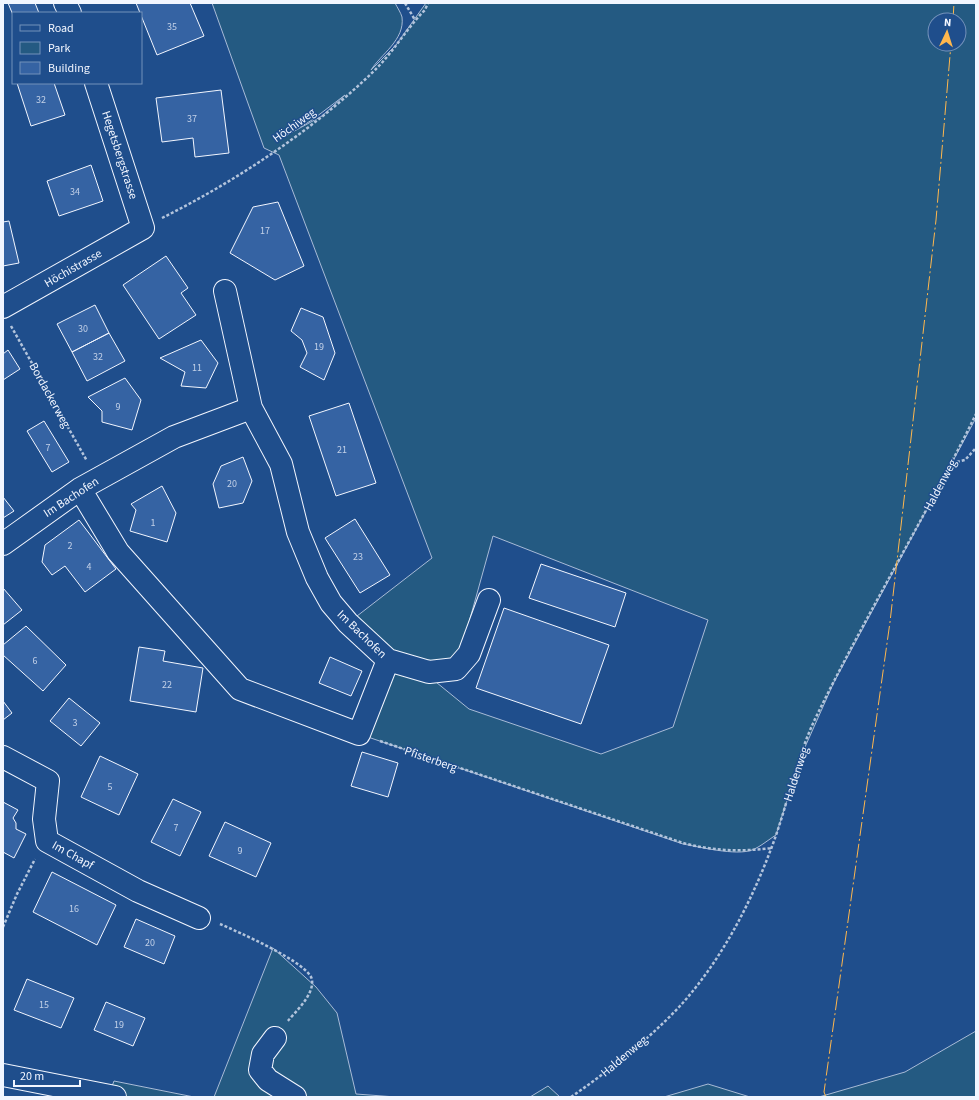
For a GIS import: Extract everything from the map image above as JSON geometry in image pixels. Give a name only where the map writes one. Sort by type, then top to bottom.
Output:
[{"type":"street","points":[[65,3],[70,12]]},
{"type":"street","name":"Hegetsbergstrasse","points":[[96,84],[144,228]]},
{"type":"street","name":"Höchistrasse","points":[[7,316],[144,228]]},
{"type":"street","name":"Im Bachofen","points":[[225,290],[252,408],[281,464],[298,532],[317,578],[331,603],[348,623],[388,660],[429,672],[456,669],[469,654],[489,600]]},
{"type":"street","name":"Im Bachofen","points":[[3,544],[89,484],[174,437],[252,408]]},
{"type":"street","points":[[89,484],[118,552],[138,577],[240,688],[359,734],[388,660]]},
{"type":"street","name":"Im Chapf","points":[[3,757],[48,781],[44,819],[48,841],[138,891],[199,918]]},
{"type":"street","points":[[275,1038],[263,1054],[260,1070],[268,1080],[296,1097]]},
{"type":"street","points":[[3,1075],[115,1097]]},
{"type":"path","points":[[405,3],[414,20]]},
{"type":"path","name":"Höchiweg","points":[[144,228],[182,209],[232,180],[322,116],[378,67],[414,20],[425,10],[428,3]]},
{"type":"path","name":"Bordackerweg","points":[[7,316],[89,484]]},
{"type":"path","name":"Haldenweg","points":[[571,1097],[612,1068],[680,1006],[705,975],[747,906],[772,848],[801,756],[816,717],[952,463],[976,414]]},
{"type":"path","points":[[952,463],[965,460],[976,448]]},
{"type":"path","name":"Pfisterberg","points":[[359,734],[683,844],[707,849],[732,851],[772,848]]},
{"type":"path","points":[[3,928],[17,894],[43,846],[48,841]]},
{"type":"path","points":[[199,918],[207,918],[258,940],[308,971],[312,980],[309,993],[275,1038]]},
{"type":"green space","points":[[212,3],[395,3],[402,17],[400,33],[371,70],[396,45],[426,3],[976,3],[976,418],[834,682],[801,756],[776,835],[758,847],[745,852],[728,852],[683,844],[359,734],[388,660],[348,623],[432,558],[279,155],[264,148]],"holes":[[[345,95],[322,116],[287,135],[312,120]],[[493,536],[708,620],[673,727],[601,754],[469,709],[431,678],[456,669]]]},
{"type":"green space","points":[[273,948],[316,987],[337,1013],[356,1094],[396,1097],[214,1097]]},
{"type":"green space","points":[[976,1031],[976,1097],[819,1097],[905,1072]]},
{"type":"green space","points":[[114,1081],[194,1097],[108,1097]]},
{"type":"green space","points":[[708,1084],[750,1097],[664,1097]]},
{"type":"green space","points":[[548,1086],[560,1097],[530,1097]]},
{"type":"building","points":[[8,3],[35,3],[39,12],[12,12]]},
{"type":"building","points":[[136,3],[190,3],[204,36],[157,55],[142,18],[142,12],[140,12]]},
{"type":"building","points":[[17,84],[54,84],[65,115],[31,126]]},
{"type":"building","points":[[221,90],[229,153],[195,157],[193,138],[162,142],[156,98]]},
{"type":"building","points":[[91,165],[103,201],[59,216],[47,181]]},
{"type":"building","points":[[278,202],[304,266],[275,280],[230,253],[253,207]]},
{"type":"building","points":[[9,221],[19,263],[3,266],[3,222]]},
{"type":"building","points":[[166,256],[188,288],[181,293],[196,315],[159,339],[123,285]]},
{"type":"building","points":[[95,305],[109,333],[72,352],[57,324]]},
{"type":"building","points":[[301,308],[323,317],[335,353],[324,380],[300,367],[307,353],[302,340],[291,331]]},
{"type":"building","points":[[109,333],[125,361],[87,381],[72,352]]},
{"type":"building","points":[[201,340],[218,363],[206,388],[181,386],[185,372],[160,358]]},
{"type":"building","points":[[8,350],[20,369],[3,380],[3,354]]},
{"type":"building","points":[[125,378],[141,400],[132,430],[102,422],[102,411],[88,397]]},
{"type":"building","points":[[349,403],[376,483],[336,496],[309,416]]},
{"type":"building","points":[[44,421],[69,462],[52,472],[27,431]]},
{"type":"building","points":[[243,457],[252,481],[243,503],[219,508],[213,484],[221,466]]},
{"type":"building","points":[[162,486],[176,513],[167,542],[130,531],[136,510],[131,504]]},
{"type":"building","points":[[3,497],[14,511],[3,518]]},
{"type":"building","points":[[355,519],[390,575],[360,593],[325,538]]},
{"type":"building","points":[[79,520],[116,569],[85,592],[65,566],[52,575],[42,562],[45,545]]},
{"type":"building","points":[[541,564],[626,593],[615,627],[529,598]]},
{"type":"building","points":[[3,588],[22,610],[3,625]]},
{"type":"building","points":[[504,608],[609,645],[581,724],[476,688]]},
{"type":"building","points":[[26,626],[66,665],[43,691],[3,655],[3,645]]},
{"type":"building","points":[[139,647],[165,651],[163,661],[203,668],[196,712],[130,701]]},
{"type":"building","points":[[330,657],[362,671],[351,696],[319,683]]},
{"type":"building","points":[[69,698],[100,723],[81,746],[50,721]]},
{"type":"building","points":[[3,701],[12,713],[3,720]]},
{"type":"building","points":[[362,752],[398,763],[388,797],[351,786]]},
{"type":"building","points":[[100,756],[138,774],[119,815],[81,797]]},
{"type":"building","points":[[173,799],[201,812],[180,856],[151,842]]},
{"type":"building","points":[[3,802],[18,810],[13,818],[16,823],[16,829],[26,834],[14,858],[3,852]]},
{"type":"building","points":[[225,822],[271,843],[256,877],[209,856]]},
{"type":"building","points":[[52,872],[116,905],[97,945],[33,912]]},
{"type":"building","points":[[136,919],[175,936],[164,964],[124,947]]},
{"type":"building","points":[[27,979],[74,998],[61,1028],[14,1010]]},
{"type":"building","points":[[106,1002],[145,1018],[133,1046],[94,1030]]},
{"type":"power","points":[[953,12],[954,3]]},
{"type":"power","points":[[826,1097],[824,1092],[890,622],[936,220],[950,52]]}]
